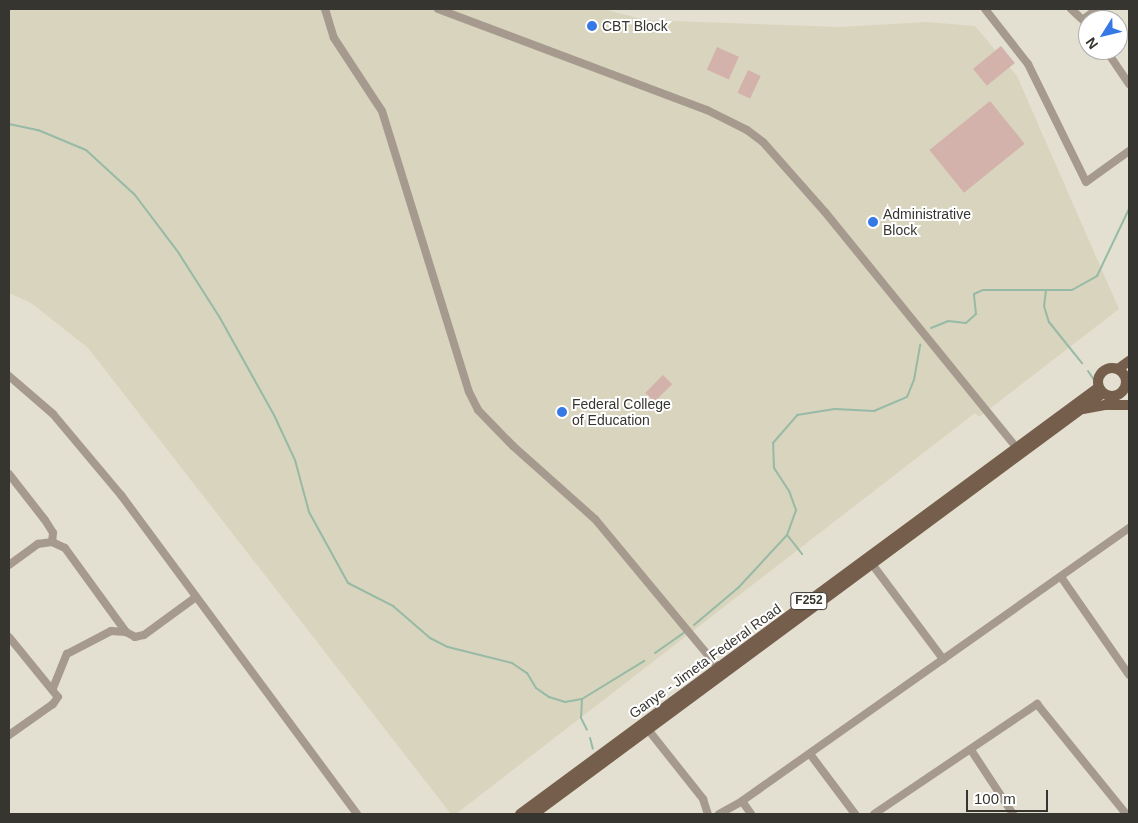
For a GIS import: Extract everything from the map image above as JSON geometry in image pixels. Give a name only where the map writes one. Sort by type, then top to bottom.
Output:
[{"type":"main road","points":[[1129,362],[1124,382],[1112,396],[1101,390],[1102,371],[1124,382],[1129,400]]},
{"type":"main road","name":"Ganye - Jimeta Federal Road","points":[[520,814],[872,564],[1101,390]]},
{"type":"main road","name":"Ganye - Jimeta Federal Road","points":[[534,814],[718,667],[1019,451],[1080,410],[1101,390]]},
{"type":"main road","points":[[1080,410],[1105,405],[1129,405]]},
{"type":"street","points":[[325,9],[334,38],[382,111],[469,392],[478,410],[513,446],[595,519],[718,667]]},
{"type":"street","points":[[438,9],[707,110],[747,130],[763,142],[825,212],[1019,451]]},
{"type":"street","points":[[985,9],[1028,64],[1086,182],[1129,151]]},
{"type":"street","points":[[1113,60],[1129,84]]},
{"type":"street","points":[[9,376],[53,414],[87,453],[357,814]]},
{"type":"street","points":[[9,474],[45,520],[53,533],[52,542]]},
{"type":"street","points":[[719,814],[742,802],[1129,528]]},
{"type":"street","points":[[9,565],[38,544],[52,542],[66,548],[126,632],[135,638],[144,635],[196,597]]},
{"type":"street","points":[[872,564],[943,659]]},
{"type":"street","points":[[1061,577],[1129,675]]},
{"type":"street","points":[[53,688],[67,654],[111,631],[126,632]]},
{"type":"street","points":[[9,637],[53,688],[58,697],[54,704],[9,735]]},
{"type":"street","points":[[874,814],[971,750],[982,738],[1037,704],[1126,814]]},
{"type":"street","points":[[646,726],[703,799],[708,814]]},
{"type":"street","points":[[971,750],[1013,814]]},
{"type":"street","points":[[810,754],[855,814]]},
{"type":"street","points":[[742,802],[751,814]]},
{"type":"shaded area","name":"Federal College of Education","points":[[9,9],[603,9],[645,20],[840,27],[927,22],[975,26],[1017,76],[1119,309],[979,417],[975,413],[456,814],[451,814],[88,348],[31,303],[9,293]]},
{"type":"shaded area","points":[[1001,46],[1015,63],[987,86],[973,69]]},
{"type":"shaded area","points":[[717,47],[739,57],[729,80],[707,70]]},
{"type":"shaded area","points":[[748,70],[761,76],[750,99],[737,93]]},
{"type":"shaded area","points":[[990,101],[1025,144],[964,193],[929,150]]},
{"type":"shaded area","points":[[663,375],[672,384],[655,402],[645,393]]},
{"type":"waterway","points":[[9,124],[38,130],[86,150],[135,195],[178,252],[220,318],[274,415],[295,460],[309,512],[348,583],[393,606],[430,638],[448,647],[512,663],[527,673],[536,688],[549,697],[565,702],[582,699],[644,661]]},
{"type":"waterway","points":[[931,328],[948,321],[966,323],[976,314],[974,294],[983,290],[1072,290],[1097,276],[1129,209]]},
{"type":"waterway","points":[[1046,290],[1044,306],[1049,322],[1082,363]]},
{"type":"waterway","points":[[694,625],[738,588],[787,535],[796,510],[789,491],[774,468],[773,443],[797,415],[835,409],[874,411],[907,397],[914,380],[920,345]]},
{"type":"waterway","points":[[1088,371],[1094,380]]},
{"type":"waterway","points":[[788,536],[802,554]]},
{"type":"waterway","points":[[655,653],[684,633]]},
{"type":"waterway","points":[[582,699],[581,718],[587,730]]},
{"type":"waterway","points":[[590,738],[593,749]]},
{"type":"place","name":"CBT Block","points":[[592,26]]},
{"type":"place","name":"Administrative Block","points":[[873,222]]},
{"type":"place","name":"Federal College of Education","points":[[562,412]]}]
